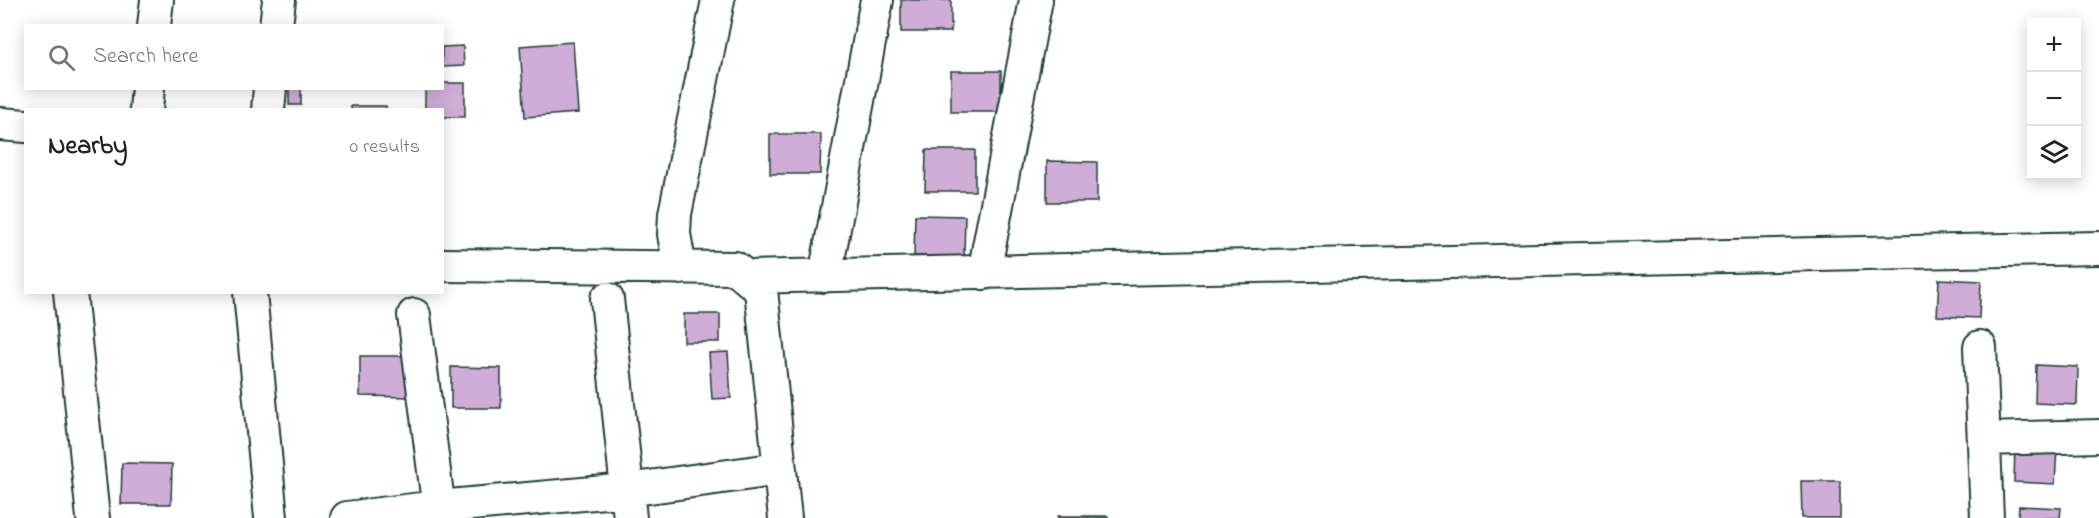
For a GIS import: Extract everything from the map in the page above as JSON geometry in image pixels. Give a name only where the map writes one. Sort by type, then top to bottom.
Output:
[{"type":"street","points":[[154,24],[157,0]]},
{"type":"street","points":[[276,24],[279,0]]},
{"type":"street","points":[[680,268],[674,234],[675,214],[718,0]]},
{"type":"street","points":[[825,276],[877,0]]},
{"type":"street","points":[[984,273],[1036,0]]},
{"type":"street","points":[[146,108],[148,90]]},
{"type":"street","points":[[268,108],[270,90]]},
{"type":"street","points":[[0,124],[24,126]]},
{"type":"street","points":[[747,278],[2099,248]]},
{"type":"street","points":[[444,266],[735,268],[761,290],[785,518]]},
{"type":"street","points":[[70,294],[93,518]]},
{"type":"street","points":[[250,294],[271,518]]},
{"type":"street","points":[[607,299],[629,504]]},
{"type":"street","points":[[414,315],[439,512]]},
{"type":"street","points":[[1980,347],[1988,518]]},
{"type":"street","points":[[1984,439],[2099,436]]},
{"type":"street","points":[[347,518],[629,504],[780,469]]},
{"type":"building","points":[[901,0],[951,0],[951,32],[901,32]]},
{"type":"building","points":[[573,42],[578,113],[525,117],[520,46]]},
{"type":"building","points":[[463,46],[464,66],[444,67],[444,47]]},
{"type":"building","points":[[951,71],[1001,71],[1001,112],[951,112]]},
{"type":"building","points":[[444,83],[465,83],[465,117],[444,117],[444,108],[425,108],[425,90],[444,90]]},
{"type":"building","points":[[289,90],[301,90],[301,105],[289,105]]},
{"type":"building","points":[[351,106],[386,106],[386,108],[351,108]]},
{"type":"building","points":[[770,134],[821,134],[820,174],[770,174]]},
{"type":"building","points":[[926,150],[975,150],[975,191],[925,191]]},
{"type":"building","points":[[1047,161],[1097,162],[1097,202],[1047,202]]},
{"type":"building","points":[[915,215],[965,216],[964,256],[914,256]]},
{"type":"building","points":[[1939,279],[1981,281],[1979,318],[1937,316]]},
{"type":"building","points":[[684,314],[720,314],[720,342],[684,342]]},
{"type":"building","points":[[728,352],[731,398],[712,399],[709,353]]},
{"type":"building","points":[[360,356],[410,356],[409,397],[360,396]]},
{"type":"building","points":[[2036,365],[2078,367],[2077,405],[2035,403]]},
{"type":"building","points":[[451,367],[501,368],[501,408],[451,408]]},
{"type":"building","points":[[2015,445],[2057,447],[2055,484],[2014,482]]},
{"type":"building","points":[[122,463],[172,464],[171,504],[121,504]]},
{"type":"building","points":[[1801,481],[1840,481],[1840,518],[1802,518]]},
{"type":"building","points":[[2019,506],[2061,508],[2060,518],[2018,518]]},
{"type":"building","points":[[1058,516],[1108,516],[1108,518],[1058,518]]}]
